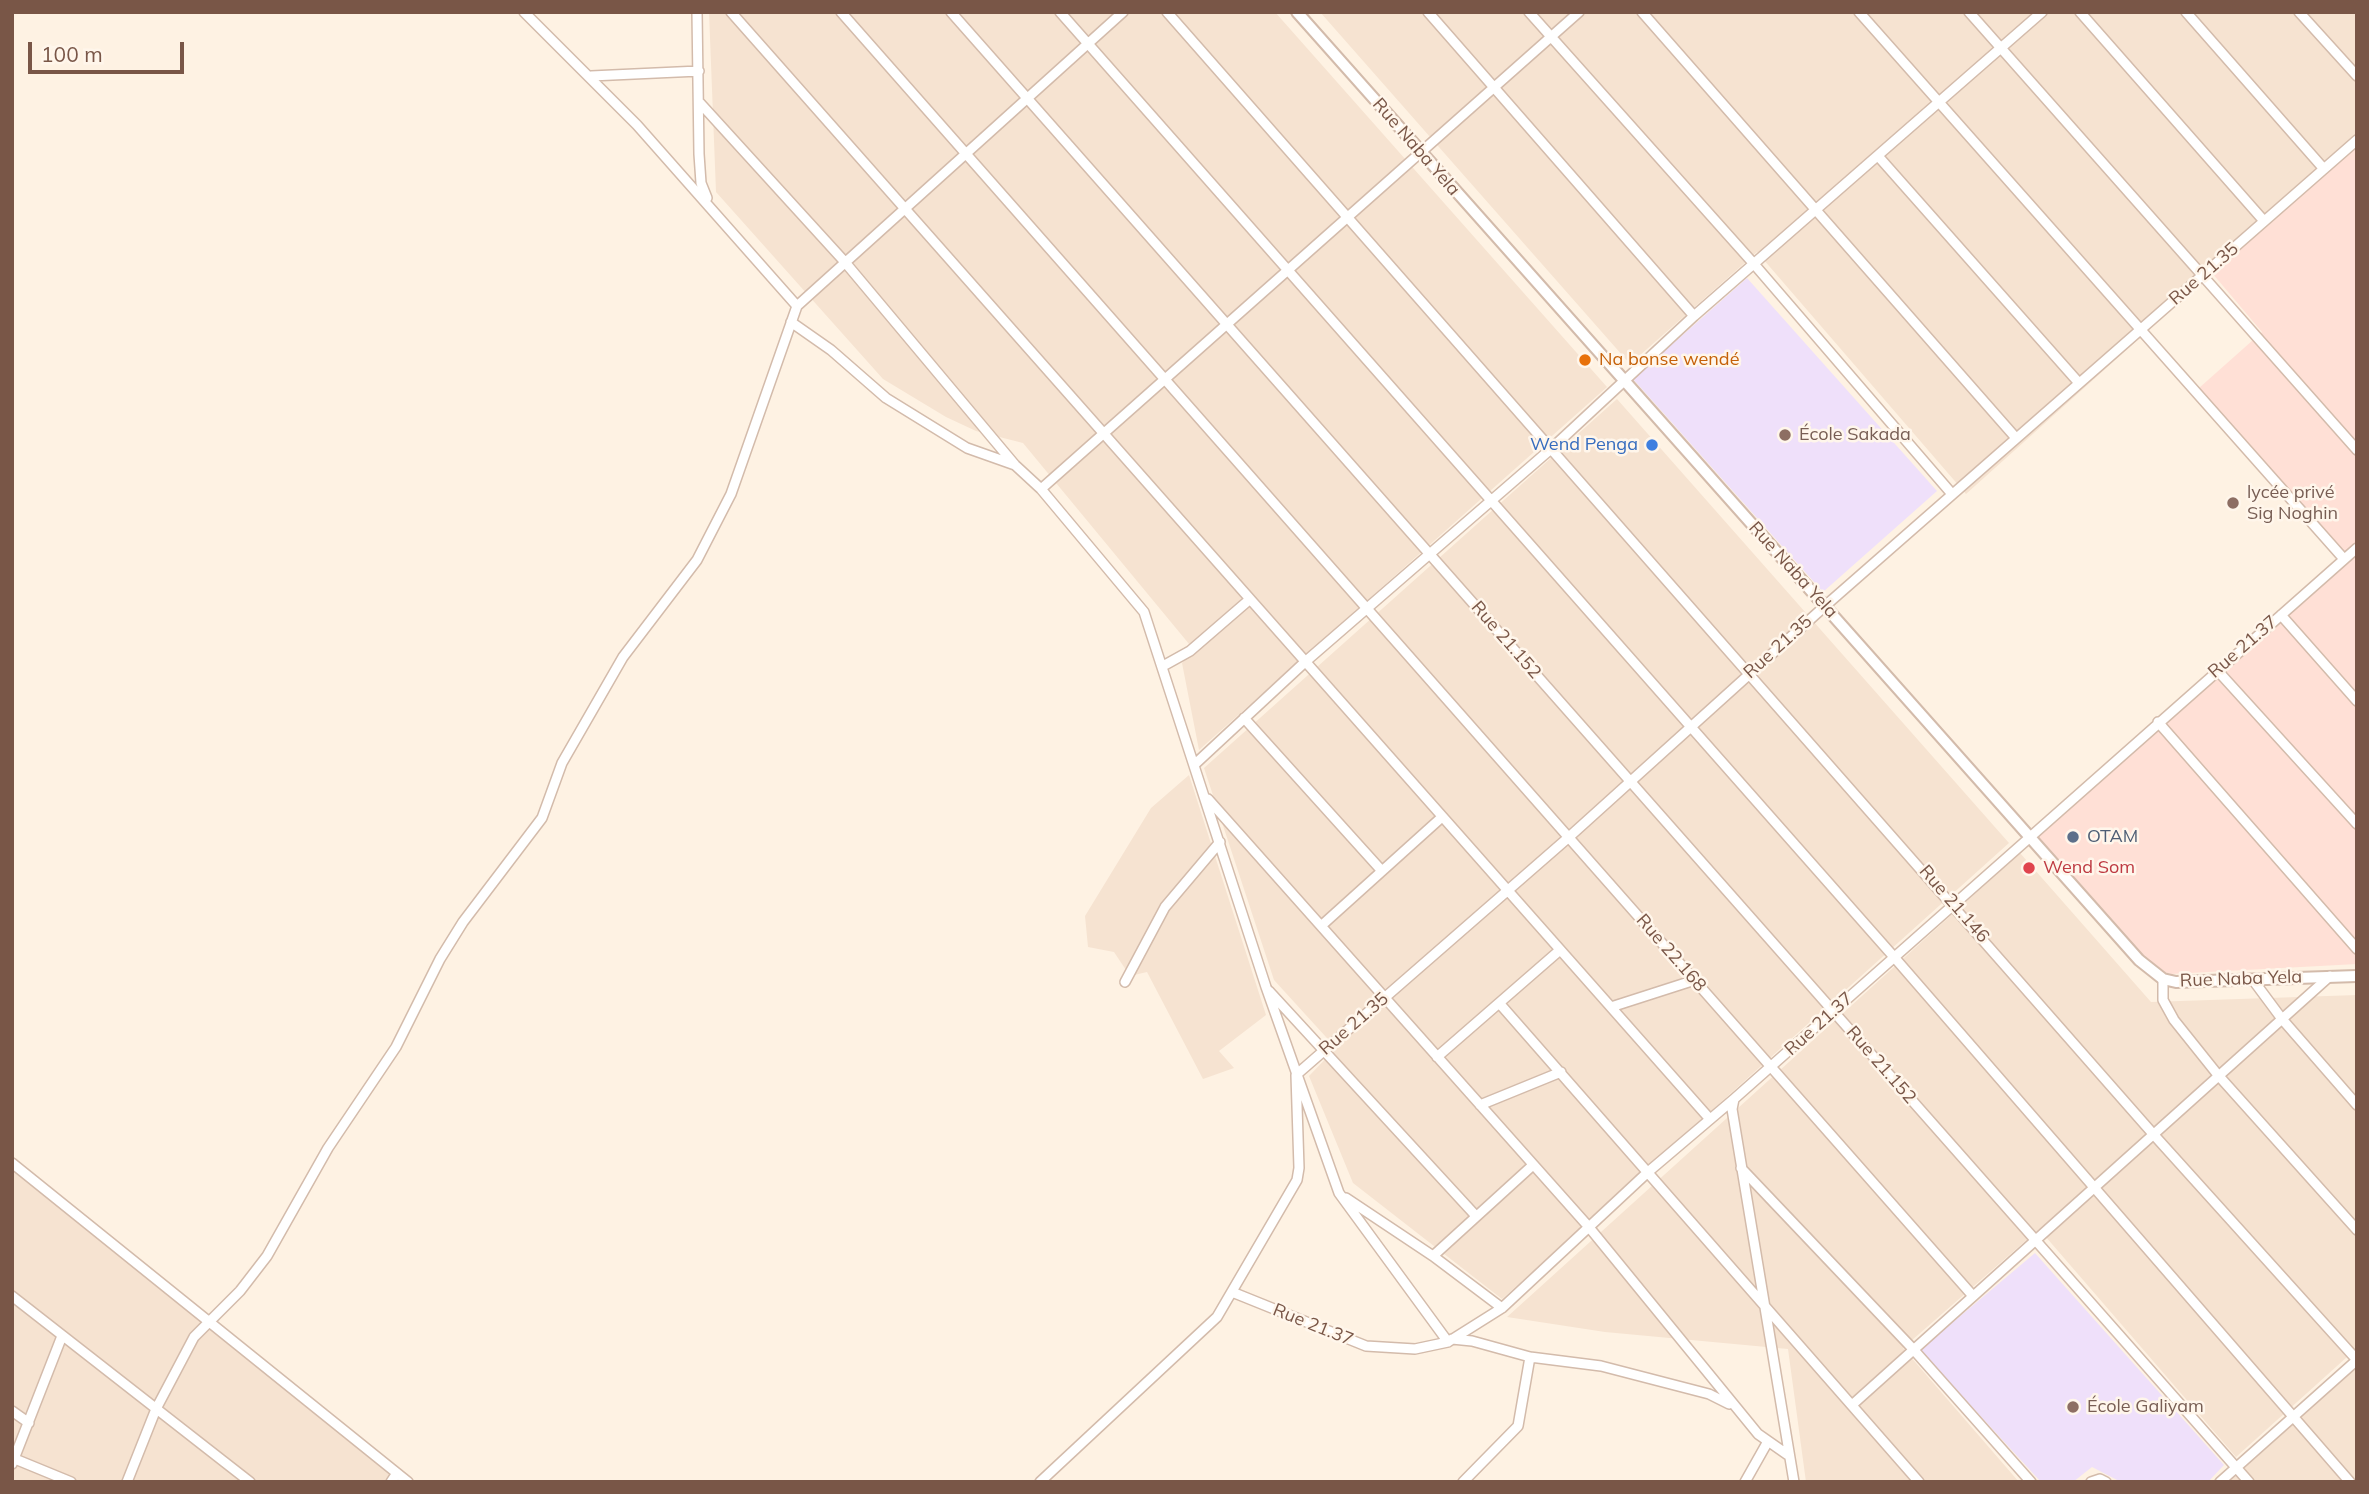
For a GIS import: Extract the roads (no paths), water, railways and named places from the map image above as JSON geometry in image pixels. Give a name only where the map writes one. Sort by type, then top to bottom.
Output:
[{"type":"street","points":[[524,12],[592,76],[710,205],[797,306]]},
{"type":"street","points":[[697,12],[701,183],[710,205]]},
{"type":"street","points":[[731,12],[1709,1118]]},
{"type":"street","name":"Rue 22.168","points":[[841,12],[1973,1296]]},
{"type":"street","name":"Rue 21.152","points":[[951,12],[1225,326],[1431,554],[2249,1482]]},
{"type":"street","points":[[1060,12],[1894,957],[2350,1482]]},
{"type":"street","points":[[127,1482],[156,1409],[194,1337],[240,1291],[267,1256],[328,1148],[396,1047],[452,941],[542,818],[551,801],[562,763],[622,657],[697,560],[731,494],[797,306],[1123,12]]},
{"type":"street","name":"Rue 21.146","points":[[1167,12],[1954,903],[2154,1135],[2357,1360]]},
{"type":"street","name":"Rue Naba Yela","points":[[1297,12],[2138,960],[2163,979],[2253,980],[2330,975],[2354,979]]},
{"type":"street","points":[[1428,12],[1694,316]]},
{"type":"street","points":[[1529,12],[1754,264],[1952,494]]},
{"type":"street","points":[[1041,489],[1579,12]]},
{"type":"street","points":[[1642,12],[2016,438]]},
{"type":"street","points":[[1860,12],[2344,559]]},
{"type":"street","points":[[1969,12],[2357,450]]},
{"type":"street","points":[[1194,765],[1306,662],[1552,448],[1694,316],[2042,12]]},
{"type":"street","points":[[2080,12],[2264,221]]},
{"type":"street","points":[[2186,12],[2324,169]]},
{"type":"street","points":[[2299,12],[2357,75]]},
{"type":"street","points":[[592,76],[699,71]]},
{"type":"street","points":[[700,103],[845,261],[1015,465],[1041,489],[1144,612],[1266,987],[1339,1193],[1450,1341],[1472,1341],[1530,1357],[1601,1366],[1709,1394],[1733,1406]]},
{"type":"street","name":"Rue 21.35","points":[[1296,1075],[1569,837],[1750,672],[2357,140]]},
{"type":"street","points":[[1878,156],[2079,383]]},
{"type":"street","points":[[791,322],[831,350],[886,398],[967,447],[1015,465]]},
{"type":"street","name":"Rue 21.37","points":[[1232,1292],[1366,1346],[1415,1349],[1450,1341],[1502,1308],[1648,1172],[1772,1066],[2029,835],[2357,548]]},
{"type":"street","points":[[1163,666],[1190,651],[1249,600]]},
{"type":"street","points":[[2281,615],[2357,701]]},
{"type":"street","points":[[2217,670],[2357,824]]},
{"type":"street","points":[[1244,718],[1382,870]]},
{"type":"street","points":[[2158,722],[2357,949]]},
{"type":"street","points":[[1205,795],[1588,1226],[1733,1406],[1767,1443],[1788,1455]]},
{"type":"street","points":[[1321,926],[1442,817]]},
{"type":"street","points":[[1125,982],[1161,914],[1220,842]]},
{"type":"street","points":[[1437,1057],[1560,950]]},
{"type":"street","points":[[1852,1405],[2330,975]]},
{"type":"street","points":[[2163,979],[2163,1000],[2167,1011],[2218,1075],[2357,1230]]},
{"type":"street","points":[[1611,1007],[1695,980]]},
{"type":"street","points":[[2253,980],[2282,1019],[2357,1105]]},
{"type":"street","points":[[1266,987],[1476,1216]]},
{"type":"street","points":[[1500,1004],[1919,1482]]},
{"type":"street","points":[[1480,1105],[1560,1072]]},
{"type":"street","points":[[1040,1482],[1217,1317],[1297,1180],[1299,1168],[1296,1075]]},
{"type":"street","points":[[1734,1099],[1732,1109],[1741,1168],[1794,1482]]},
{"type":"street","points":[[12,1163],[408,1482]]},
{"type":"street","points":[[1433,1256],[1533,1166]]},
{"type":"street","points":[[1741,1168],[1913,1349],[2031,1482]]},
{"type":"street","points":[[1339,1193],[1433,1256],[1502,1308]]},
{"type":"street","points":[[12,1296],[245,1480]]},
{"type":"street","points":[[62,1336],[13,1462],[71,1482]]},
{"type":"street","points":[[1463,1482],[1518,1426],[1530,1357]]},
{"type":"street","points":[[2220,1482],[2357,1360]]},
{"type":"street","points":[[12,1411],[29,1423]]},
{"type":"street","points":[[1745,1482],[1767,1443]]},
{"type":"street","points":[[391,1482],[397,1473]]},
{"type":"street","points":[[2091,1482],[2100,1479],[2106,1482]]},
{"type":"place","name":"Na bonse wendé","points":[[1585,360]]},
{"type":"place","name":"École Sakada","points":[[1785,435]]},
{"type":"place","name":"Wend Penga","points":[[1652,445]]},
{"type":"place","name":"lycée privé Sig Noghin","points":[[2233,503]]},
{"type":"place","name":"OTAM","points":[[2073,837]]},
{"type":"place","name":"Wend Som","points":[[2029,868]]},
{"type":"place","name":"École Galiyam","points":[[2073,1407]]}]
